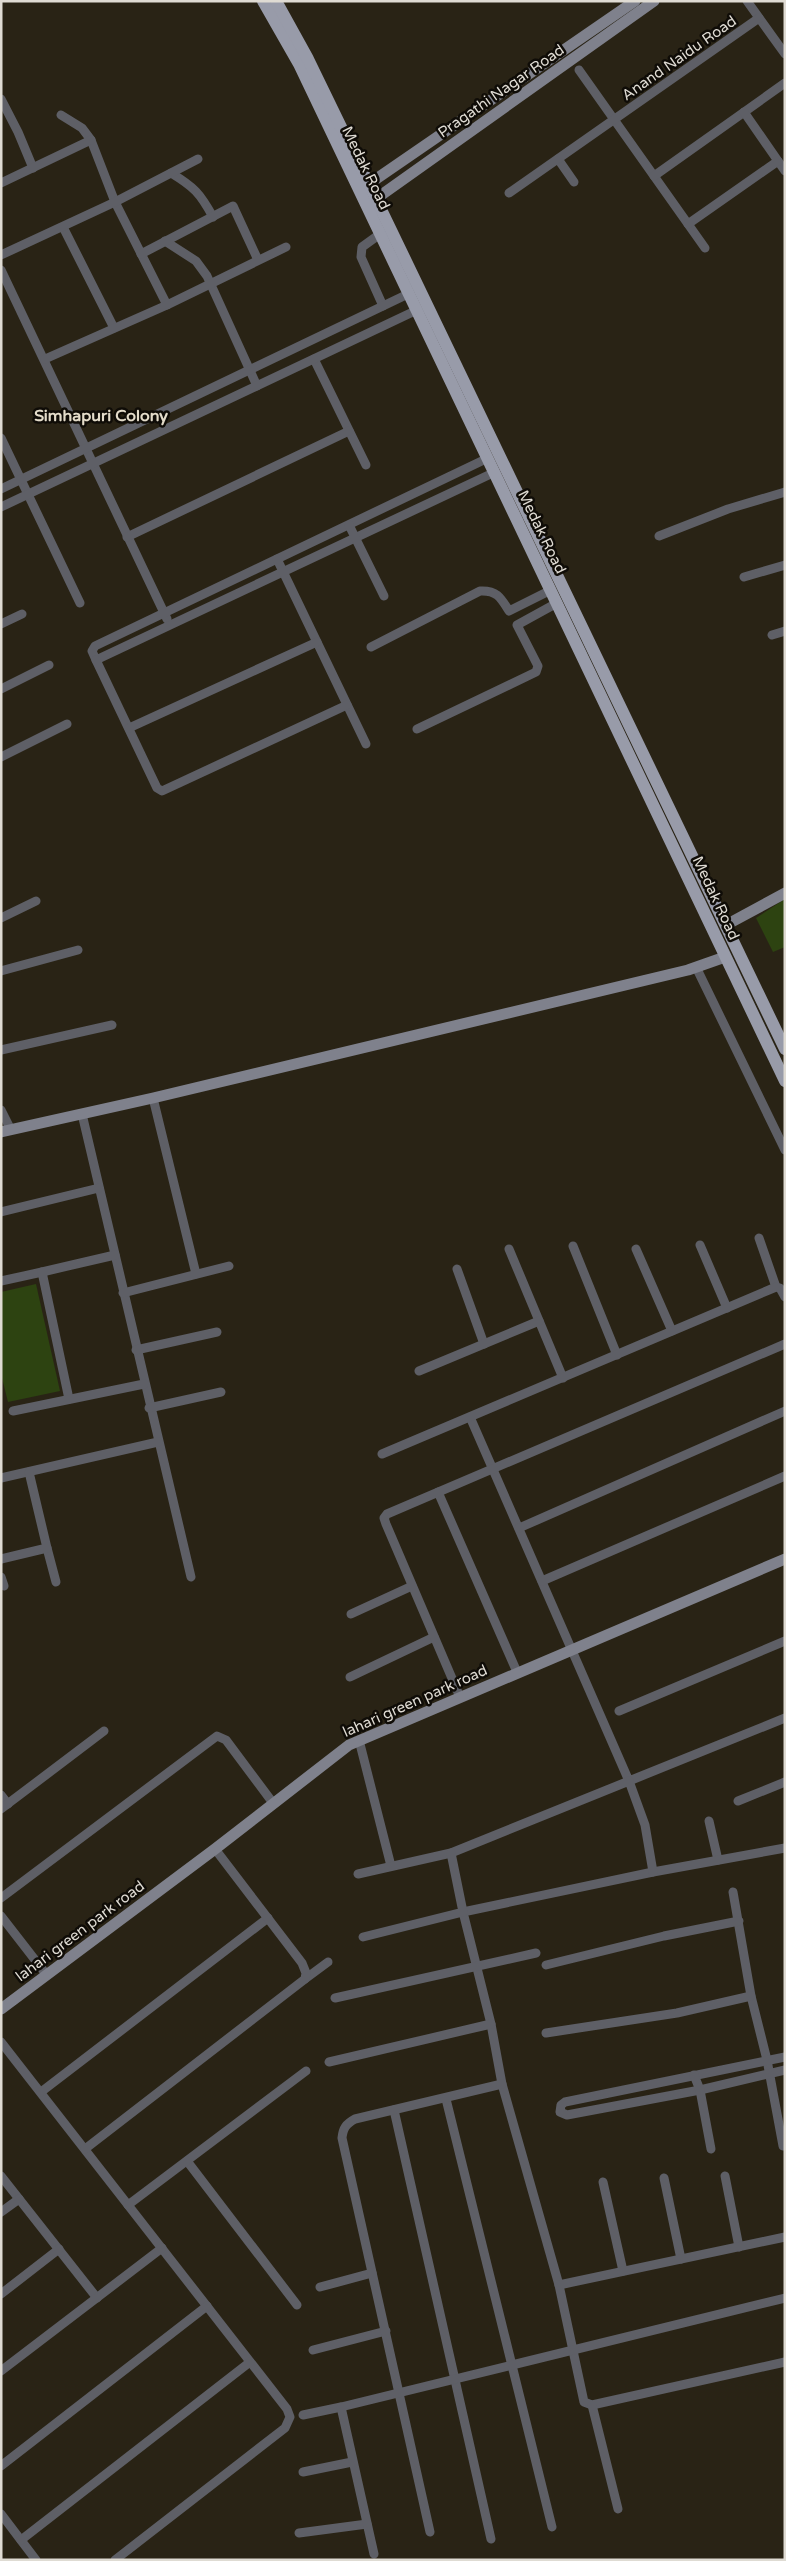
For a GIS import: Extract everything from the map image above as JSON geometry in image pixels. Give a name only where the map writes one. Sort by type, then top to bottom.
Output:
[{"type":"main road","name":"Medak Road","points":[[262,1],[299,64],[371,202],[636,754],[725,957],[785,1081]]},
{"type":"main road","name":"Medak Road","points":[[276,1],[308,59],[364,188]]},
{"type":"main road","name":"Medak Road","points":[[371,202],[380,234],[551,590],[726,925],[785,1050]]},
{"type":"street","name":"Pragathi Nagar Road","points":[[364,188],[635,1]]},
{"type":"street","name":"Pragathi Nagar Road","points":[[371,202],[654,1]]},
{"type":"street","name":"Anand Naidu Road","points":[[747,1],[785,54]]},
{"type":"street","name":"Anand Naidu Road","points":[[509,193],[759,18]]},
{"type":"street","name":"Anand Naidu Road","points":[[579,70],[705,248]]},
{"type":"street","points":[[654,176],[785,83]]},
{"type":"street","points":[[1,100],[18,132],[33,168]]},
{"type":"street","points":[[744,112],[785,170]]},
{"type":"street","points":[[61,115],[82,128],[91,140],[115,202],[167,305]]},
{"type":"street","points":[[1,183],[91,140]]},
{"type":"street","points":[[1,255],[115,202],[198,159]]},
{"type":"street","points":[[558,159],[574,182]]},
{"type":"street","points":[[688,224],[778,161]]},
{"type":"street","points":[[171,173],[194,186],[213,217]]},
{"type":"street","points":[[141,254],[233,206],[258,260]]},
{"type":"street","points":[[63,227],[114,328]]},
{"type":"street","points":[[380,234],[362,247],[361,257],[383,306]]},
{"type":"street","points":[[166,242],[196,260],[211,284],[257,386]]},
{"type":"street","points":[[44,359],[167,305],[286,247]]},
{"type":"street","points":[[1,270],[5,289],[44,359],[170,626]]},
{"type":"street","points":[[1,488],[408,294]]},
{"type":"street","points":[[1,507],[416,310]]},
{"type":"street","points":[[356,319],[363,335]]},
{"type":"street","points":[[314,358],[366,465]]},
{"type":"street","points":[[127,537],[349,431]]},
{"type":"street","points":[[1,438],[80,602]]},
{"type":"street","points":[[347,705],[162,791],[157,788],[92,651],[95,646],[488,458]]},
{"type":"street","points":[[96,660],[495,472]]},
{"type":"street","points":[[659,536],[728,509],[785,492]]},
{"type":"street","points":[[349,525],[384,596]]},
{"type":"street","points":[[278,559],[366,744]]},
{"type":"street","points":[[744,577],[785,565]]},
{"type":"street","points":[[371,647],[480,591],[489,590],[498,594],[517,625],[538,666],[536,672],[417,729]]},
{"type":"street","points":[[509,611],[551,590]]},
{"type":"street","points":[[517,625],[557,602]]},
{"type":"street","points":[[1,624],[22,614]]},
{"type":"street","points":[[772,635],[785,631]]},
{"type":"street","points":[[129,728],[317,642]]},
{"type":"street","points":[[1,689],[49,665]]},
{"type":"street","points":[[1,756],[67,724]]},
{"type":"street","points":[[726,925],[785,893]]},
{"type":"street","points":[[1,918],[36,901]]},
{"type":"street","points":[[1,971],[78,950]]},
{"type":"street","points":[[1,1110],[6,1131],[153,1098],[696,967],[725,957]]},
{"type":"street","points":[[696,967],[785,1150]]},
{"type":"street","points":[[1,1050],[112,1025]]},
{"type":"street","points":[[153,1098],[196,1274]]},
{"type":"street","points":[[82,1114],[149,1408],[190,1577]]},
{"type":"street","points":[[1,1212],[99,1188]]},
{"type":"street","points":[[759,1238],[776,1287],[780,1288],[785,1297]]},
{"type":"street","points":[[700,1245],[728,1308]]},
{"type":"street","points":[[573,1246],[617,1354]]},
{"type":"street","points":[[509,1249],[563,1378]]},
{"type":"street","points":[[636,1249],[672,1331]]},
{"type":"street","points":[[1,1281],[115,1255]]},
{"type":"street","points":[[123,1293],[229,1266]]},
{"type":"street","points":[[457,1269],[484,1344]]},
{"type":"street","points":[[42,1272],[69,1399]]},
{"type":"street","points":[[382,1454],[776,1287]]},
{"type":"street","points":[[419,1371],[539,1321]]},
{"type":"street","points":[[136,1350],[217,1332]]},
{"type":"street","points":[[460,1697],[384,1518],[393,1511],[785,1344]]},
{"type":"street","points":[[13,1411],[144,1384]]},
{"type":"street","points":[[149,1408],[221,1392]]},
{"type":"street","points":[[519,1528],[785,1411]]},
{"type":"street","points":[[470,1417],[629,1781],[645,1825],[653,1872]]},
{"type":"street","points":[[1,1478],[158,1442]]},
{"type":"street","points":[[29,1472],[56,1582]]},
{"type":"street","points":[[542,1581],[785,1476]]},
{"type":"street","points":[[438,1492],[517,1672]]},
{"type":"street","points":[[1,1559],[47,1548]]},
{"type":"street","name":"lahari green park road","points":[[1,2009],[215,1849],[340,1751],[359,1740],[785,1559]]},
{"type":"street","points":[[351,1614],[412,1586]]},
{"type":"street","points":[[350,1677],[434,1637]]},
{"type":"street","points":[[619,1711],[785,1641]]},
{"type":"street","points":[[358,1874],[451,1852],[785,1718]]},
{"type":"street","points":[[1,1795],[4,1806],[104,1731]]},
{"type":"street","points":[[1,1898],[217,1736],[226,1740],[273,1803]]},
{"type":"street","points":[[359,1740],[391,1866]]},
{"type":"street","points":[[738,1801],[785,1782]]},
{"type":"street","points":[[710,1821],[718,1860]]},
{"type":"street","points":[[363,1937],[464,1912],[653,1872],[785,1848]]},
{"type":"street","points":[[215,1849],[302,1963],[306,1973],[304,1979]]},
{"type":"street","points":[[451,1852],[491,2024],[502,2084],[559,2285],[584,2402],[592,2405],[785,2362]]},
{"type":"street","points":[[733,1892],[751,1996],[770,2073],[782,2146]]},
{"type":"street","points":[[1,1916],[46,1974]]},
{"type":"street","points":[[40,2092],[268,1918]]},
{"type":"street","points":[[546,1965],[664,1936],[739,1921]]},
{"type":"street","points":[[334,1998],[536,1953]]},
{"type":"street","points":[[85,2150],[328,1962]]},
{"type":"street","points":[[546,2033],[677,2013],[751,1996]]},
{"type":"street","points":[[329,2062],[491,2024]]},
{"type":"street","points":[[1,2042],[287,2409],[290,2417],[289,2423],[115,2560]]},
{"type":"street","points":[[785,2057],[565,2102],[561,2105],[560,2112],[567,2115],[700,2090],[785,2070]]},
{"type":"street","points":[[128,2205],[306,2071]]},
{"type":"street","points":[[694,2075],[700,2090],[711,2149]]},
{"type":"street","points":[[430,2532],[342,2138],[343,2130],[347,2123],[355,2119],[446,2099],[502,2084]]},
{"type":"street","points":[[446,2099],[552,2526]]},
{"type":"street","points":[[394,2110],[491,2539]]},
{"type":"street","points":[[187,2161],[297,2305]]},
{"type":"street","points":[[1,2176],[97,2298]]},
{"type":"street","points":[[725,2176],[739,2247]]},
{"type":"street","points":[[664,2178],[681,2259]]},
{"type":"street","points":[[603,2182],[623,2271]]},
{"type":"street","points":[[1,2212],[19,2199]]},
{"type":"street","points":[[559,2285],[785,2237]]},
{"type":"street","points":[[1,2371],[162,2248]]},
{"type":"street","points":[[1,2294],[59,2249]]},
{"type":"street","points":[[320,2286],[372,2273]]},
{"type":"street","points":[[303,2415],[785,2298]]},
{"type":"street","points":[[1,2466],[207,2306]]},
{"type":"street","points":[[313,2350],[386,2331]]},
{"type":"street","points":[[21,2540],[250,2362]]},
{"type":"street","points":[[592,2405],[618,2509]]},
{"type":"street","points":[[341,2407],[374,2554]]},
{"type":"street","points":[[303,2472],[352,2462]]},
{"type":"street","points":[[1,2514],[36,2560]]},
{"type":"street","points":[[299,2533],[367,2524]]},
{"type":"green space","points":[[785,899],[785,947],[773,952],[756,918]]},
{"type":"green space","points":[[36,1284],[60,1391],[8,1402],[1,1374],[1,1292]]},
{"type":"district","name":"Simhapuri Colony","points":[[101,415]]}]
